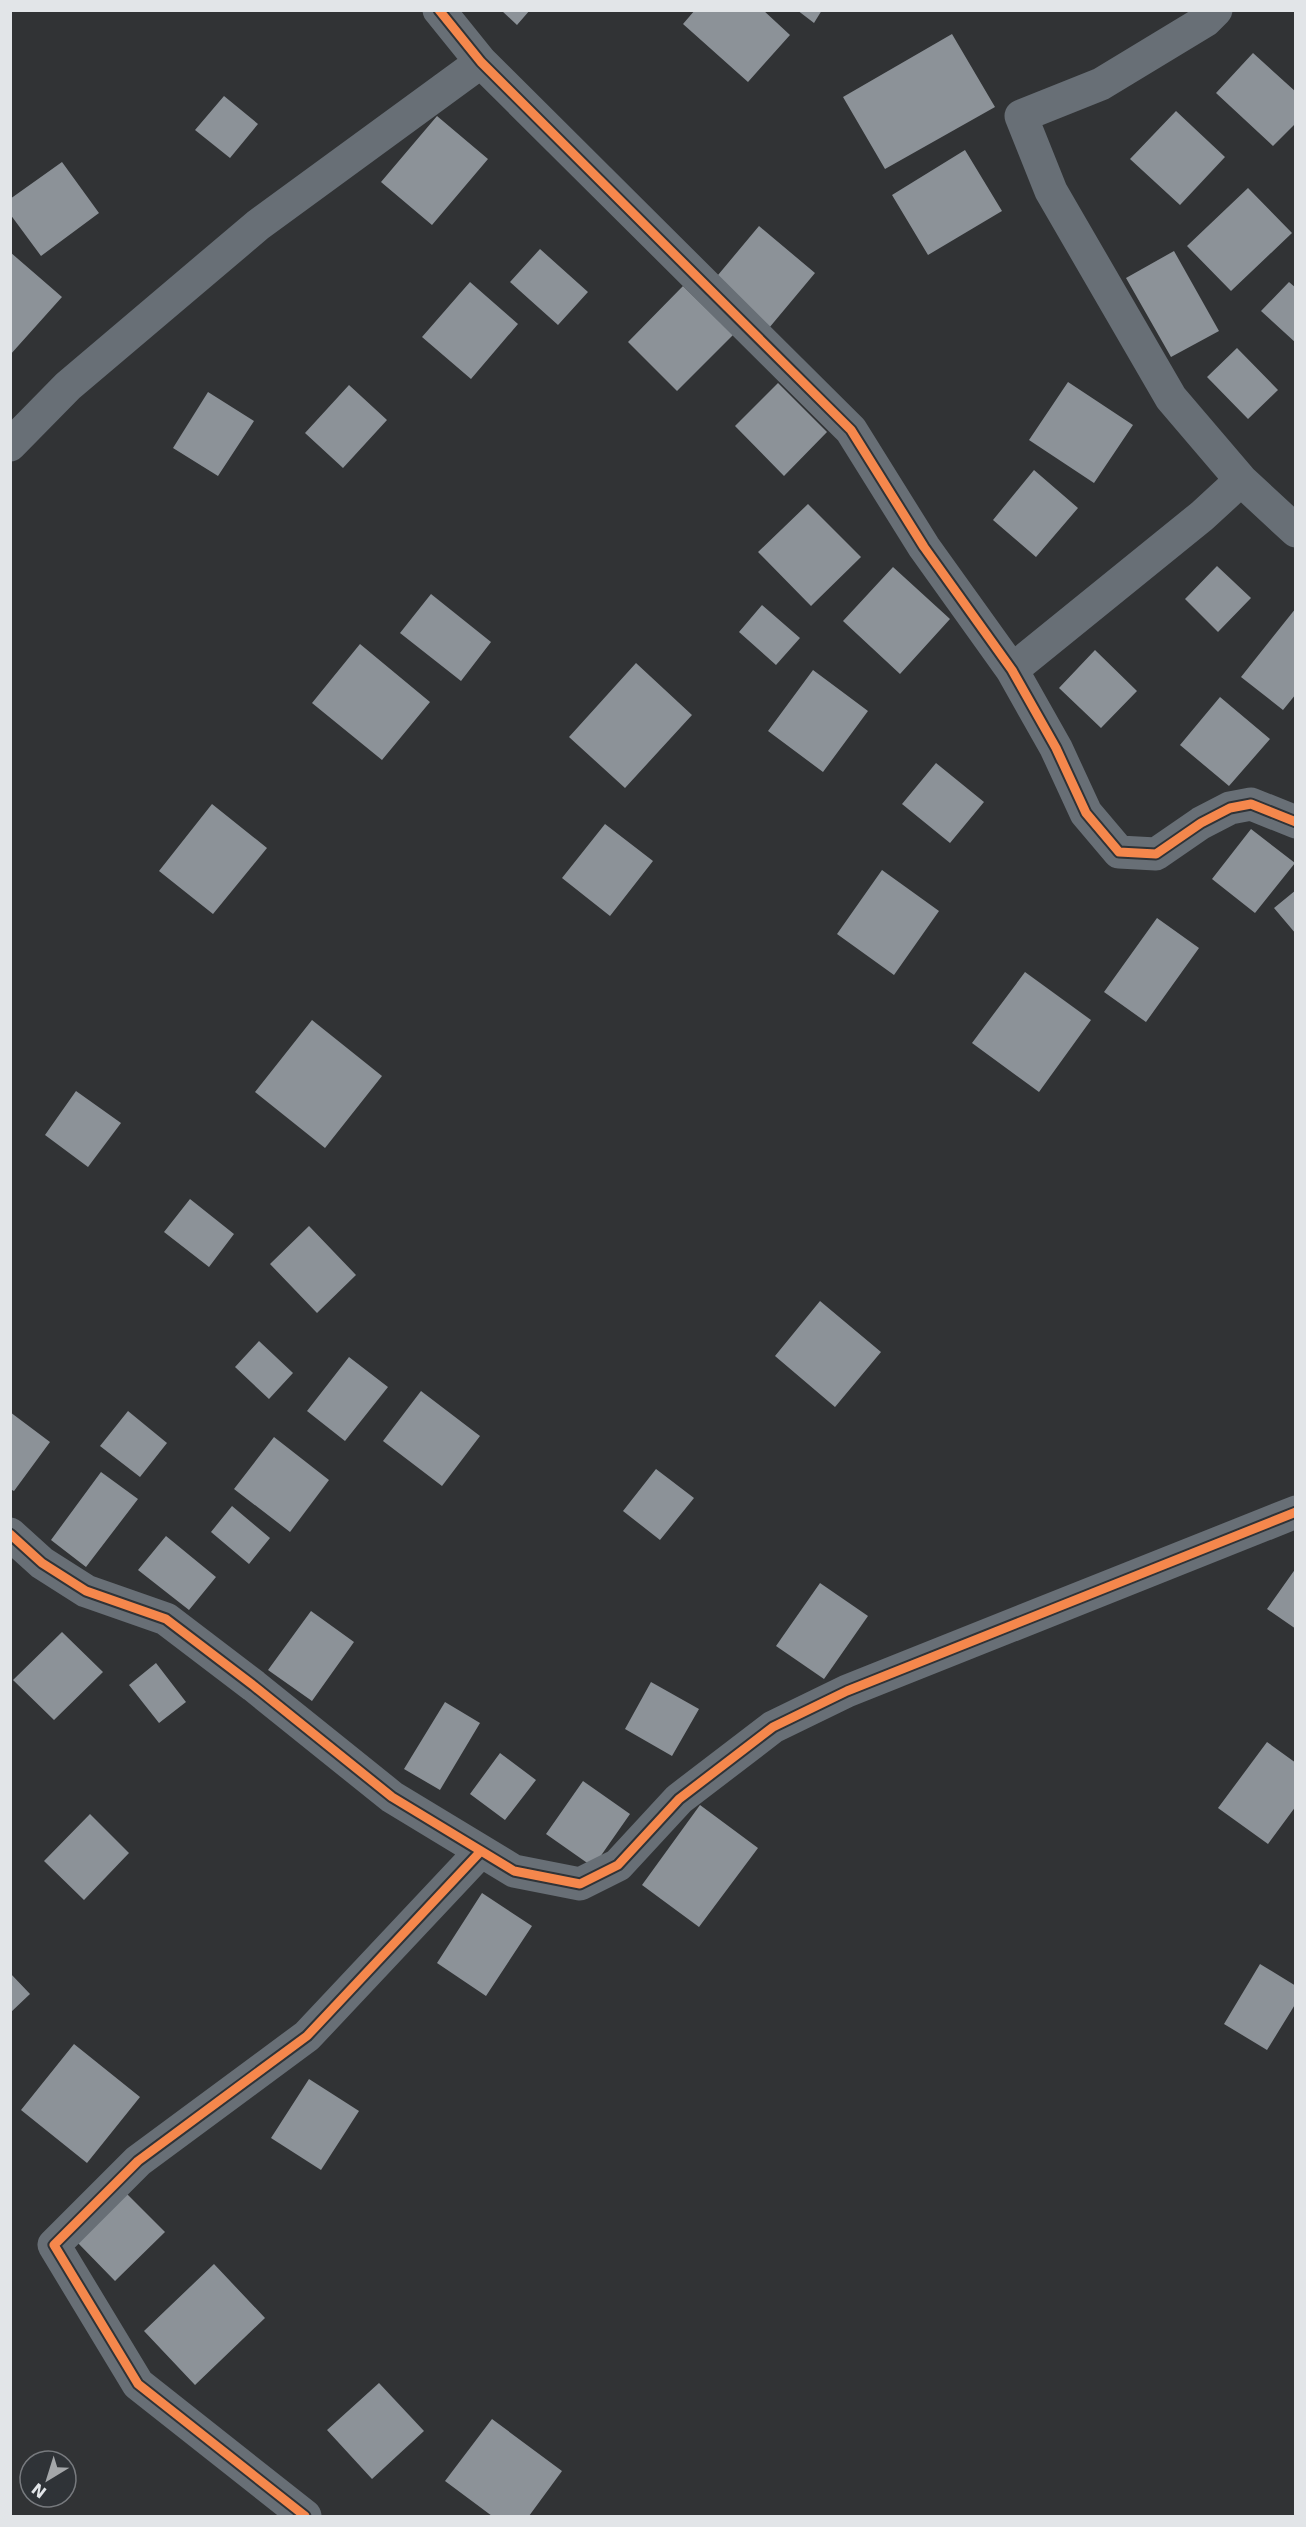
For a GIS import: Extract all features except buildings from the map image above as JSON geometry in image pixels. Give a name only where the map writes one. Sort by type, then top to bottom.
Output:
[{"type":"street","points":[[439,10],[481,62],[851,430],[924,547],[1012,670],[1056,748],[1086,813],[1119,852],[1156,854],[1201,823],[1230,808],[1251,804],[1296,822]]},
{"type":"street","points":[[1216,10],[1205,21],[1101,84],[1021,116],[1051,191],[1165,388],[1241,480],[1296,531]]},
{"type":"street","points":[[10,445],[68,386],[258,225],[481,62]]},
{"type":"street","points":[[1012,670],[1202,516],[1241,480]]},
{"type":"street","points":[[10,1534],[42,1563],[86,1592],[166,1619],[254,1686],[392,1797],[514,1871],[580,1884],[618,1865],[679,1799],[773,1727],[847,1691],[1296,1512]]},
{"type":"street","points":[[305,2517],[138,2384],[54,2245],[138,2161],[307,2036],[481,1851]]},
{"type":"cycle path","points":[[439,10],[481,62],[851,430],[924,547],[1012,670],[1056,748],[1086,813],[1119,852],[1156,854],[1201,823],[1230,808],[1251,804],[1296,822]]},
{"type":"cycle path","points":[[10,1534],[42,1563],[86,1591],[166,1619],[254,1686],[392,1797],[514,1871],[580,1884],[618,1865],[679,1799],[773,1727],[847,1691],[1296,1512]]},
{"type":"cycle path","points":[[305,2516],[138,2384],[54,2245],[138,2161],[307,2036],[481,1851]]}]
